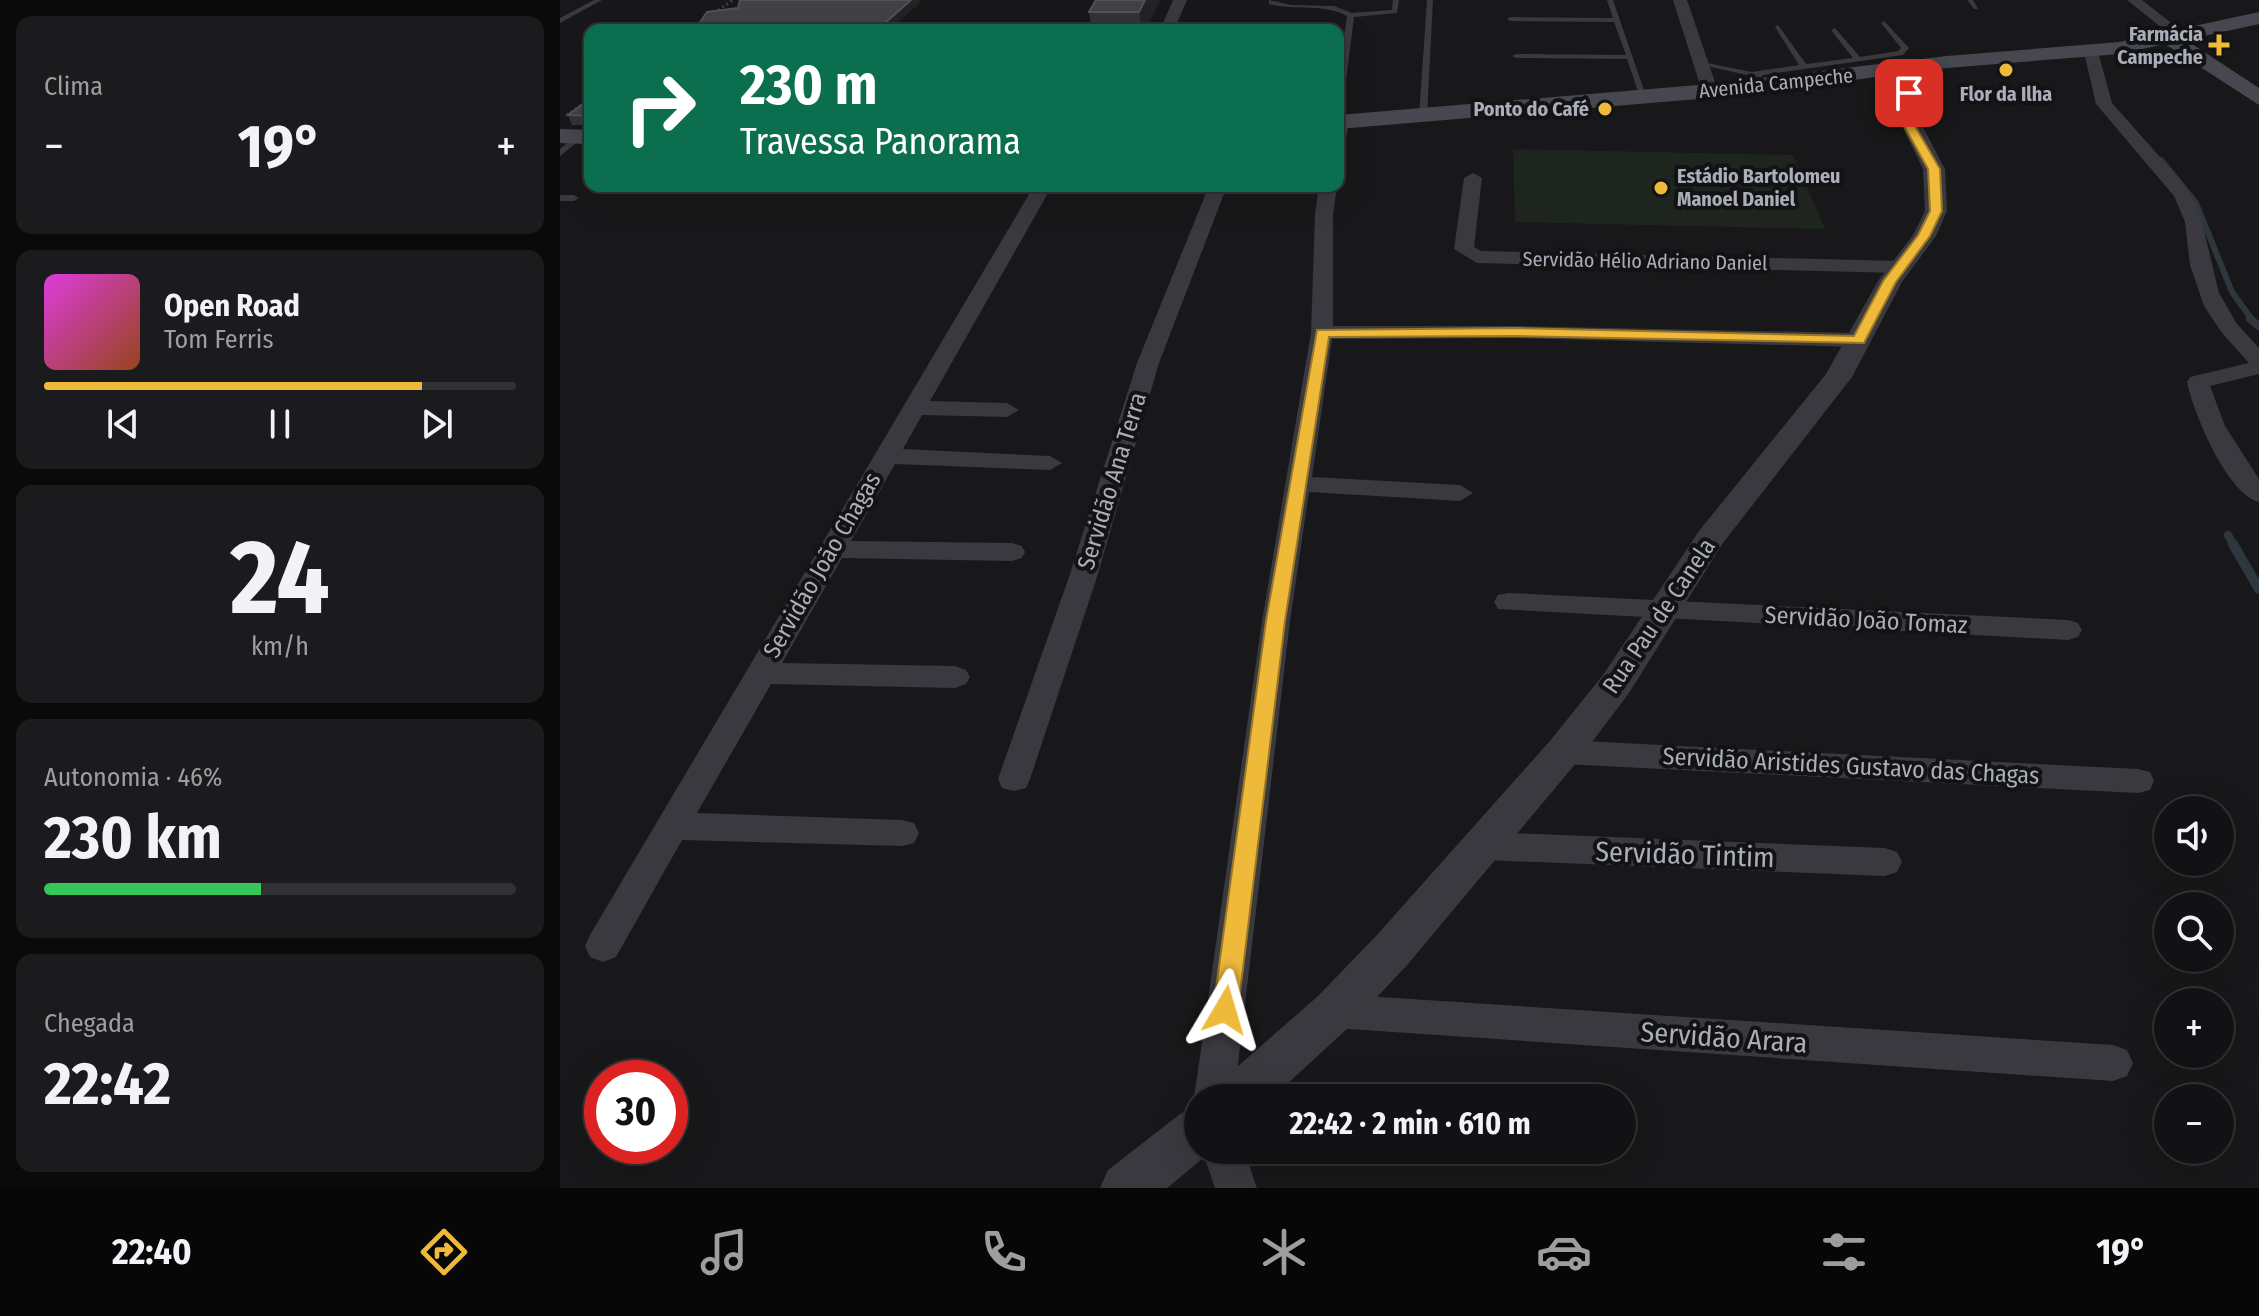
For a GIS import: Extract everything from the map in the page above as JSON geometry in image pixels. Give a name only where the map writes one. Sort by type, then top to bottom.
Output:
[{"type":"main road","name":"Avenida Campeche","points":[[1344,126],[1423,116],[1788,83],[1912,67],[2091,52],[2176,38],[2259,18]]},
{"type":"main road","points":[[2176,38],[2259,98]]},
{"type":"street","points":[[1170,24],[1180,0]]},
{"type":"street","points":[[1680,0],[1710,91]]},
{"type":"street","points":[[2134,0],[2176,38]]},
{"type":"street","points":[[2091,52],[2104,104],[2177,187],[2196,223],[2200,266],[2217,311],[2230,333],[2259,360]]},
{"type":"street","name":"Rua Pau de Canela","points":[[1253,1084],[1334,1011],[1484,846],[1563,752],[1616,684],[1710,538],[1823,399],[1900,267],[1931,223],[1937,200],[1934,169],[1907,116],[1912,67]]},
{"type":"street","name":"Servidão Hélio Adriano Daniel","points":[[1473,178],[1464,249],[1477,257],[1900,267]]},
{"type":"street","name":"Servidão João Chagas","points":[[603,946],[1039,192]]},
{"type":"street","name":"Servidão Ana Terra","points":[[1014,779],[1083,577],[1148,363],[1216,192]]},
{"type":"street","points":[[1216,1084],[1296,484],[1322,333],[1323,229],[1327,192]]},
{"type":"street","points":[[1322,333],[1516,332],[1859,340]]},
{"type":"street","points":[[2259,367],[2198,382],[2227,455],[2241,477],[2259,494]]},
{"type":"street","points":[[912,408],[1007,410]]},
{"type":"street","points":[[884,456],[1050,463]]},
{"type":"street","points":[[1296,484],[1460,493]]},
{"type":"street","points":[[831,549],[1012,552]]},
{"type":"street","name":"Servidão João Tomaz","points":[[1508,602],[2068,630]]},
{"type":"street","points":[[759,673],[955,677]]},
{"type":"street","name":"Servidão Aristides Gustavo das Chagas","points":[[1563,752],[2138,781]]},
{"type":"street","points":[[672,826],[902,833]]},
{"type":"street","name":"Servidão Tintim","points":[[1484,846],[1885,862]]},
{"type":"street","name":"Servidão Arara","points":[[1334,1011],[2113,1063]]},
{"type":"street","points":[[1126,1188],[1178,1157]]},
{"type":"street","points":[[1228,1164],[1236,1188]]},
{"type":"lane","points":[[560,21],[599,0]]},
{"type":"lane","points":[[1272,0],[1271,3],[1283,6],[1340,8],[1351,15],[1395,12],[1396,0]]},
{"type":"lane","points":[[1423,116],[1430,0]]},
{"type":"lane","points":[[1610,0],[1644,97]]},
{"type":"lane","points":[[1970,0],[1976,8]]},
{"type":"lane","points":[[1344,67],[1351,15]]},
{"type":"lane","points":[[1510,19],[1616,20]]},
{"type":"lane","points":[[1754,74],[1900,53],[1905,48],[1884,23]]},
{"type":"lane","points":[[1778,27],[1803,65]]},
{"type":"lane","points":[[1835,30],[1858,59]]},
{"type":"lane","points":[[1516,56],[1630,57]]},
{"type":"lane","points":[[1702,64],[1788,83]]},
{"type":"lane","points":[[560,153],[577,137]]},
{"type":"lane","points":[[560,198],[574,198]]},
{"type":"path","points":[[699,24],[733,0]]},
{"type":"path","points":[[560,120],[584,103]]},
{"type":"shaded area","name":"Estádio Bartolomeu Manoel Daniel","points":[[1513,149],[1793,155],[1825,229],[1515,222]]},
{"type":"building","points":[[740,0],[911,0],[884,24],[699,24],[707,12],[738,8]]},
{"type":"building","points":[[1096,0],[1145,0],[1139,12],[1089,12]]},
{"type":"building","points":[[584,103],[584,116],[568,115]]},
{"type":"waterway","points":[[2161,160],[2196,203],[2232,292],[2253,321]]},
{"type":"waterway","points":[[2250,319],[2259,326]]},
{"type":"waterway","points":[[2228,535],[2234,546]]},
{"type":"waterway","points":[[2233,544],[2259,589]]},
{"type":"place","name":"Farmácia Campeche","points":[[2219,45]]},
{"type":"place","name":"Flor da Ilha","points":[[2006,70]]},
{"type":"place","name":"Ponto do Café","points":[[1605,109]]},
{"type":"place","name":"Estádio Bartolomeu Manoel Daniel","points":[[1661,188]]},
{"type":"route","points":[[1225,1010],[1276,621],[1322,333],[1516,332],[1859,340],[1890,281],[1924,236],[1936,211],[1934,169],[1909,126],[1909,93]]}]
